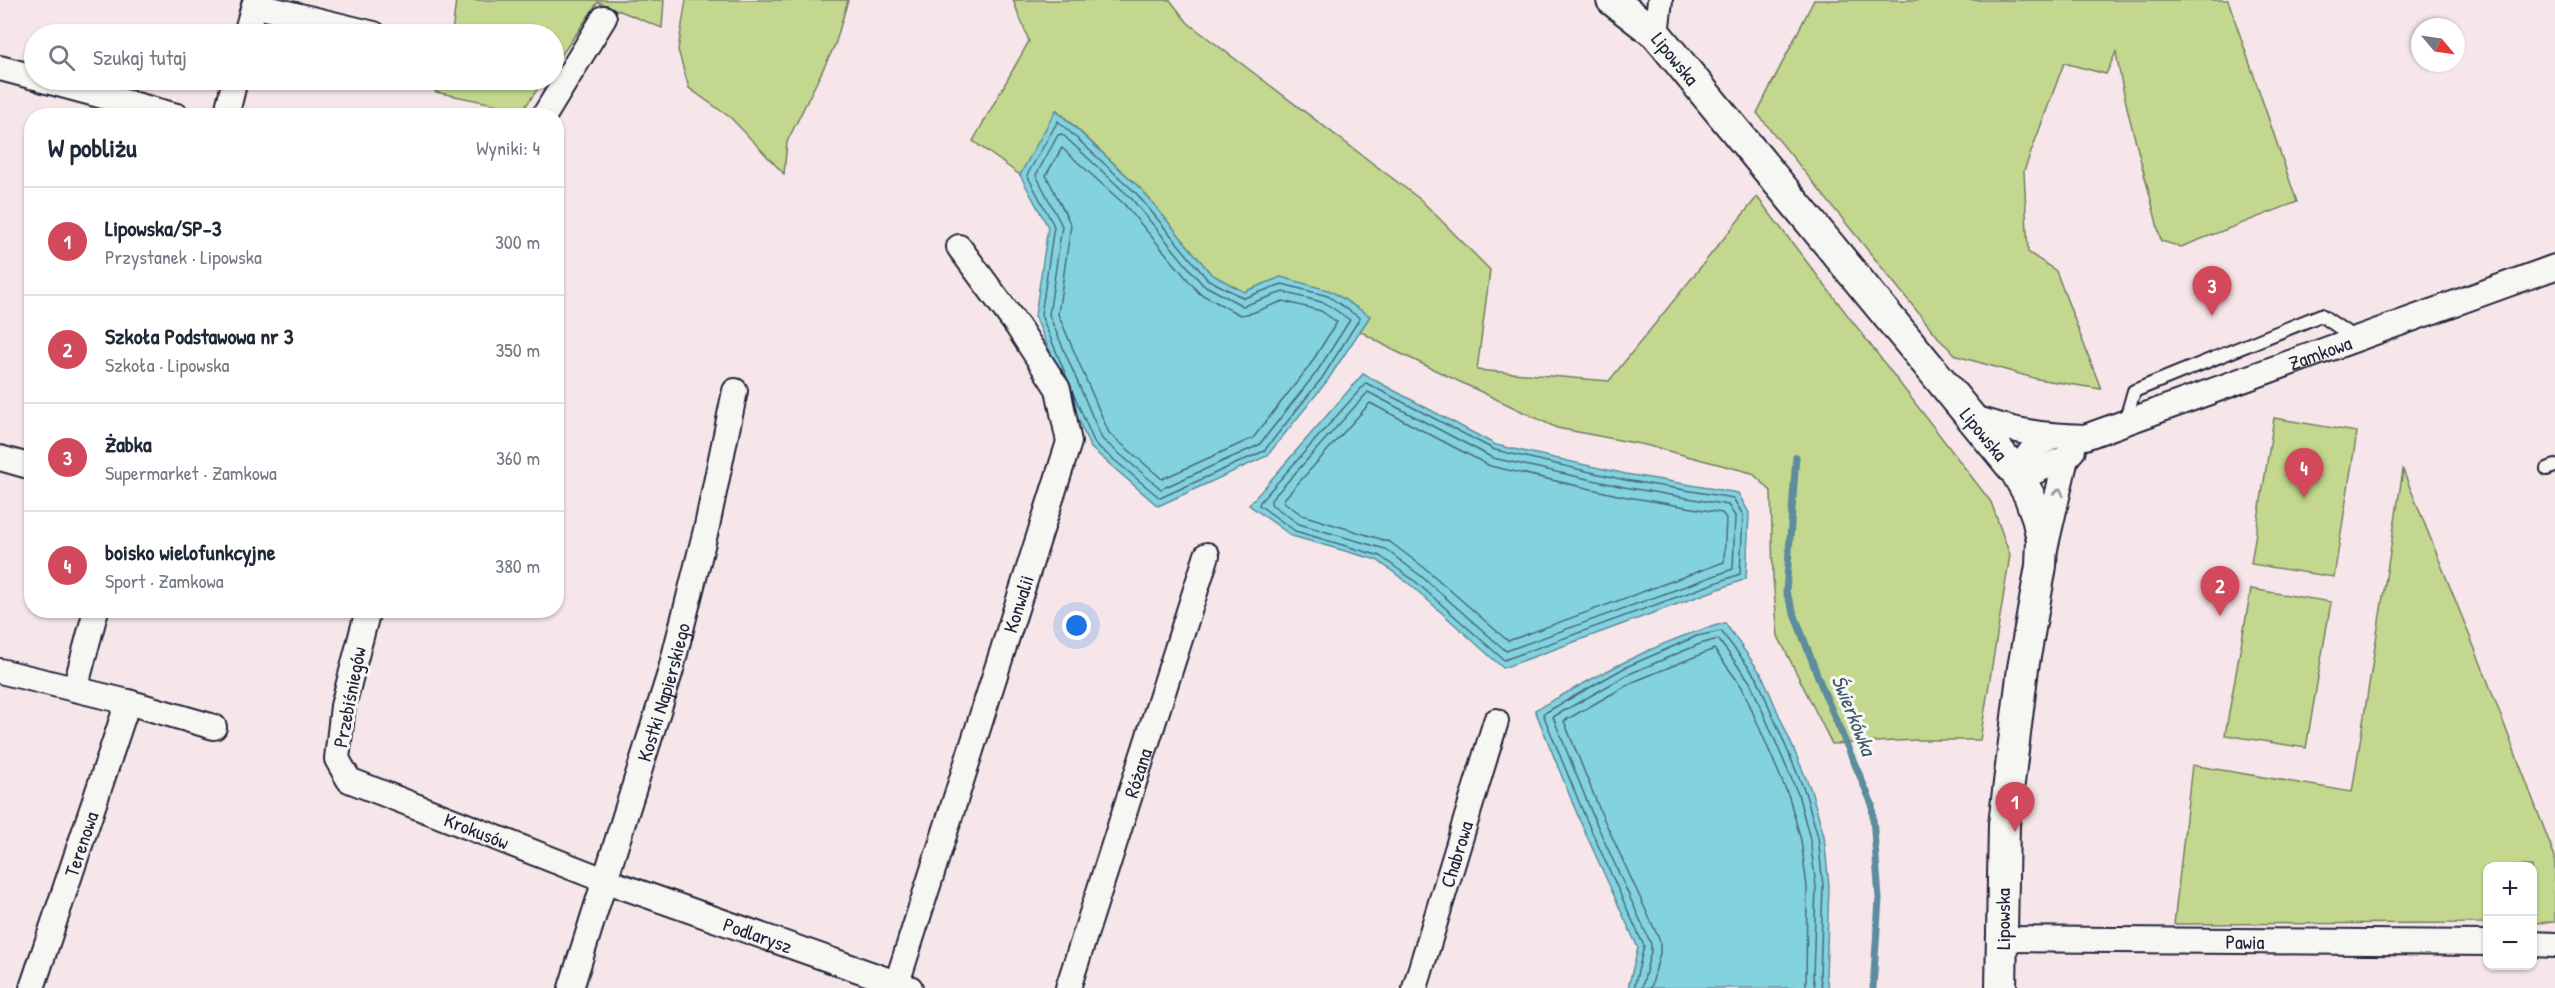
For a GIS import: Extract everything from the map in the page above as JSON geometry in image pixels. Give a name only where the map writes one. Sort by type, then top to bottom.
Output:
[{"type":"street","name":"Lipowska","points":[[1612,0],[1656,34],[1971,417],[2018,475],[2030,495],[2042,540],[2041,566],[2023,668],[2004,824],[2001,988]]},
{"type":"street","points":[[1656,34],[1660,0]]},
{"type":"street","points":[[246,24],[245,3],[332,24]]},
{"type":"street","points":[[564,83],[604,18]]},
{"type":"street","points":[[0,68],[24,74]]},
{"type":"street","points":[[80,90],[147,108]]},
{"type":"street","points":[[228,108],[232,90]]},
{"type":"street","points":[[549,108],[560,90]]},
{"type":"street","name":"Konwalii","points":[[904,986],[1069,442],[1058,389],[1018,327],[959,248]]},
{"type":"street","name":"Zamkowa","points":[[1971,417],[2014,431],[2085,437],[2555,267]]},
{"type":"street","name":"Kostki Napierskiego","points":[[571,988],[670,673],[707,526],[735,391]]},
{"type":"street","points":[[2018,475],[2034,447],[2054,436]]},
{"type":"street","name":"Zamkowa","points":[[2018,475],[2066,458],[2085,437]]},
{"type":"street","points":[[0,458],[24,464]]},
{"type":"street","name":"Zamkowa","points":[[2041,566],[2066,458]]},
{"type":"street","name":"Różana","points":[[1068,988],[1206,555]]},
{"type":"street","points":[[75,689],[94,618]]},
{"type":"street","name":"Przebiśniegów","points":[[349,780],[337,759],[338,749],[343,706],[366,618]]},
{"type":"street","points":[[0,671],[128,702],[214,727]]},
{"type":"street","name":"Terenowa","points":[[32,988],[128,702]]},
{"type":"street","name":"Chabrowa","points":[[1415,988],[1496,721]]},
{"type":"street","name":"Krokusów","points":[[349,780],[604,880]]},
{"type":"street","name":"Podlarysz","points":[[604,880],[904,986]]},
{"type":"street","name":"Pawia","points":[[2002,939],[2483,944]]},
{"type":"street","points":[[2537,944],[2555,945]]},
{"type":"lane","points":[[2125,422],[2134,391],[2321,315],[2356,339]]},
{"type":"green space","points":[[456,0],[664,0],[662,28],[598,2],[564,51],[564,24],[453,24]]},
{"type":"green space","points":[[686,0],[848,0],[835,45],[787,142],[784,174],[731,118],[689,88],[678,50]]},
{"type":"green space","points":[[1013,0],[1170,0],[1188,23],[1421,200],[1490,270],[1477,370],[1609,381],[1757,197],[1991,502],[2010,555],[1980,740],[1832,744],[1778,636],[1773,578],[1771,491],[1752,473],[1645,445],[1557,428],[1391,349],[1360,331],[1370,316],[1281,277],[1244,292],[1211,274],[1141,189],[1057,110],[1020,175],[973,141],[1029,41]]},
{"type":"green space","points":[[1814,0],[2228,0],[2297,202],[2181,247],[2161,241],[2125,100],[2116,52],[2106,74],[2064,63],[2024,171],[2028,252],[2056,271],[2101,389],[2037,379],[1957,356],[1942,342],[1757,113]]},
{"type":"green space","points":[[436,90],[537,90],[524,108],[513,108],[435,92]]},
{"type":"green space","points":[[2274,418],[2357,432],[2334,577],[2251,564]]},
{"type":"green space","points":[[2403,470],[2555,857],[2555,922],[2537,923],[2537,862],[2483,862],[2483,923],[2174,924],[2192,765],[2352,792]]},
{"type":"green space","points":[[2251,589],[2331,602],[2306,748],[2225,735]]},
{"type":"water","points":[[1056,110],[1141,189],[1211,274],[1244,292],[1281,277],[1331,291],[1370,316],[1327,381],[1267,456],[1158,506],[1090,447],[1035,316],[1048,227],[1020,175]]},
{"type":"water","points":[[1363,374],[1496,445],[1626,474],[1738,493],[1749,513],[1746,579],[1503,668],[1412,586],[1377,560],[1292,536],[1249,505]]},
{"type":"water","points":[[1725,623],[1762,675],[1811,790],[1824,836],[1829,886],[1826,977],[1829,988],[1628,988],[1638,948],[1580,821],[1535,710],[1651,649]]},
{"type":"waterway","name":"Świerkówka","points":[[1796,457],[1786,592],[1823,690],[1872,804],[1879,899],[1873,988]]},
{"type":"place","name":"Żabka","points":[[2212,316]]},
{"type":"place","name":"boisko wielofunkcyjne","points":[[2304,498]]},
{"type":"place","name":"Szkoła Podstawowa nr 3","points":[[2220,616]]},
{"type":"place","name":"Lipowska/SP-3","points":[[2015,832]]}]
